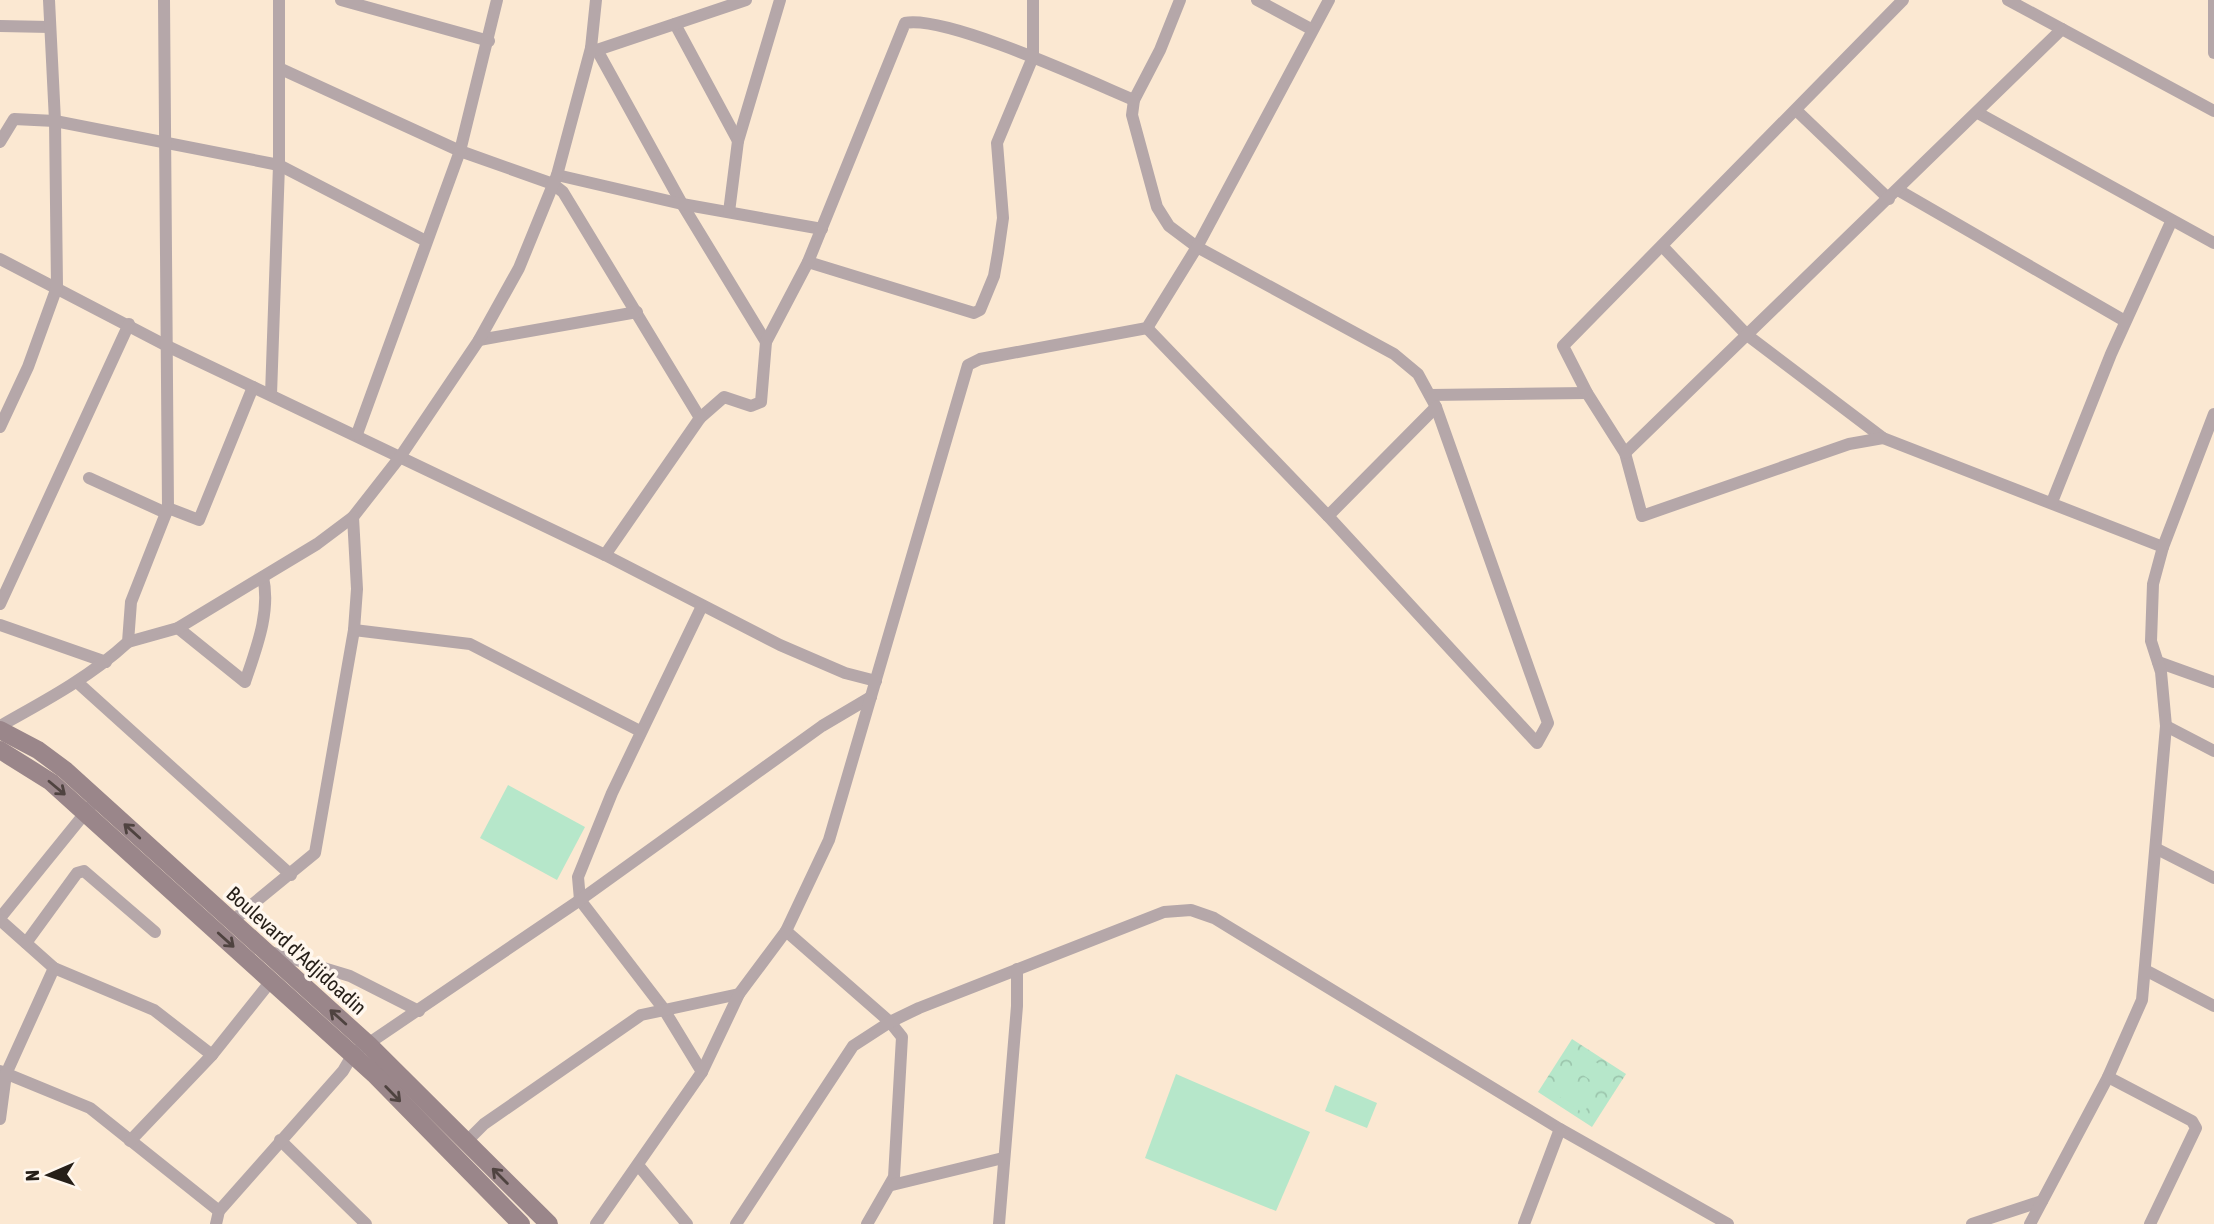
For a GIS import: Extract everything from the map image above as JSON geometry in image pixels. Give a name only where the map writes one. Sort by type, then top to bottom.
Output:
[{"type":"main road","name":"Boulevard d'Adjidoadin","points":[[0,728],[38,750],[99,801],[150,859],[271,981],[352,1054],[521,1224]]},
{"type":"main road","name":"Boulevard d'Adjidoadin","points":[[0,750],[26,764],[231,922],[369,1045],[548,1224]]},
{"type":"street","points":[[0,427],[28,368],[57,287],[50,0]]},
{"type":"street","points":[[128,642],[131,602],[167,511],[164,0]]},
{"type":"street","points":[[271,395],[281,69],[279,0]]},
{"type":"street","points":[[341,0],[489,41]]},
{"type":"street","points":[[356,434],[460,151],[497,0]]},
{"type":"street","points":[[0,728],[77,682],[106,662],[128,642],[178,628],[317,544],[353,517],[400,457],[480,340],[519,268],[555,180],[594,49],[596,0]]},
{"type":"street","points":[[594,49],[746,0]]},
{"type":"street","points":[[729,212],[738,141],[780,0]]},
{"type":"street","points":[[808,262],[978,313],[994,276],[1003,218],[998,143],[1000,132],[1032,57],[1032,0]]},
{"type":"street","points":[[1147,328],[1328,516],[1537,743],[1548,723],[1436,407],[1418,374],[1394,354],[1197,247],[1169,226],[1157,207],[1134,129],[1133,100],[1160,50],[1180,0]]},
{"type":"street","points":[[1257,0],[1311,29]]},
{"type":"street","points":[[596,1224],[702,1072],[739,994],[786,931],[830,840],[968,365],[979,359],[1147,328],[1197,247],[1311,29],[1329,0]]},
{"type":"street","points":[[1883,438],[1849,444],[1642,516],[1625,453],[1563,352],[1564,342],[1663,247],[1903,0]]},
{"type":"street","points":[[2008,0],[2214,111]]},
{"type":"street","points":[[2214,0],[2214,53]]},
{"type":"street","points":[[605,555],[700,418],[724,397],[751,406],[761,402],[766,342],[808,262],[905,23],[929,23],[1032,57],[1133,100]]},
{"type":"street","points":[[675,24],[738,141]]},
{"type":"street","points":[[0,26],[50,27]]},
{"type":"street","points":[[1625,453],[2062,29]]},
{"type":"street","points":[[594,49],[682,204],[766,342]]},
{"type":"street","points":[[281,69],[460,151],[555,180],[822,229]]},
{"type":"street","points":[[1797,111],[1894,194],[2125,321]]},
{"type":"street","points":[[1978,113],[2171,222],[2214,243]]},
{"type":"street","points":[[0,142],[14,119],[55,121],[279,165],[426,241]]},
{"type":"street","points":[[555,180],[569,198],[700,418]]},
{"type":"street","points":[[2052,502],[2125,321],[2171,222]]},
{"type":"street","points":[[1663,247],[1747,335],[1883,438],[2163,547]]},
{"type":"street","points":[[0,260],[130,324],[167,346],[605,555],[702,606],[845,673],[876,681]]},
{"type":"street","points":[[480,340],[637,313]]},
{"type":"street","points":[[0,604],[130,324]]},
{"type":"street","points":[[89,478],[167,511],[199,520],[253,387]]},
{"type":"street","points":[[1430,395],[1587,393]]},
{"type":"street","points":[[1328,516],[1436,407]]},
{"type":"street","points":[[2030,1224],[2136,1018],[2147,971],[2166,726],[2158,662],[2151,641],[2153,584],[2163,547],[2214,414]]},
{"type":"street","points":[[231,922],[313,857],[317,848],[354,630],[358,589],[353,517]]},
{"type":"street","points":[[178,628],[245,682],[262,624],[266,589],[263,577]]},
{"type":"street","points":[[702,606],[640,731],[579,871],[580,900],[663,1009],[702,1072]]},
{"type":"street","points":[[0,625],[106,662]]},
{"type":"street","points":[[354,630],[470,644],[640,731]]},
{"type":"street","points":[[2158,662],[2214,682]]},
{"type":"street","points":[[77,682],[291,875]]},
{"type":"street","points":[[3,1072],[90,1108],[218,1218],[280,1140],[343,1071],[352,1054],[580,900],[822,726],[872,697]]},
{"type":"street","points":[[2166,726],[2214,751]]},
{"type":"street","points":[[99,801],[84,811],[0,919],[54,968],[154,1010],[212,1055]]},
{"type":"street","points":[[2157,849],[2214,878]]},
{"type":"street","points":[[26,943],[77,873],[85,871],[155,932]]},
{"type":"street","points":[[736,1224],[853,1046],[890,1021],[1017,969],[1164,912],[1191,910],[1214,918],[1560,1129],[1728,1224]]},
{"type":"street","points":[[786,931],[890,1021],[903,1041],[896,1168],[892,1185],[867,1224]]},
{"type":"street","points":[[263,950],[351,976],[419,1011]]},
{"type":"street","points":[[0,1119],[3,1072],[54,968]]},
{"type":"street","points":[[999,1224],[1017,1006],[1017,969]]},
{"type":"street","points":[[2147,971],[2214,1006]]},
{"type":"street","points":[[130,1141],[212,1055],[271,981]]},
{"type":"street","points":[[466,1142],[484,1124],[641,1015],[739,994]]},
{"type":"street","points":[[2108,1077],[2192,1121],[2196,1128],[2150,1224]]},
{"type":"street","points":[[1524,1224],[1560,1129]]},
{"type":"street","points":[[280,1140],[366,1224]]},
{"type":"street","points":[[892,1185],[1003,1158]]},
{"type":"street","points":[[638,1165],[687,1224]]},
{"type":"street","points":[[1972,1224],[2042,1201]]},
{"type":"green space","points":[[508,785],[585,827],[557,880],[480,838]]},
{"type":"green space","points":[[1572,1039],[1626,1074],[1592,1127],[1538,1092]]},
{"type":"green space","points":[[1580,1052],[1611,1072],[1601,1087],[1571,1067]]},
{"type":"green space","points":[[1176,1074],[1310,1132],[1276,1211],[1145,1158]]},
{"type":"green space","points":[[1563,1080],[1593,1100],[1583,1113],[1554,1093]]},
{"type":"green space","points":[[1335,1085],[1377,1103],[1367,1128],[1325,1111]]}]
